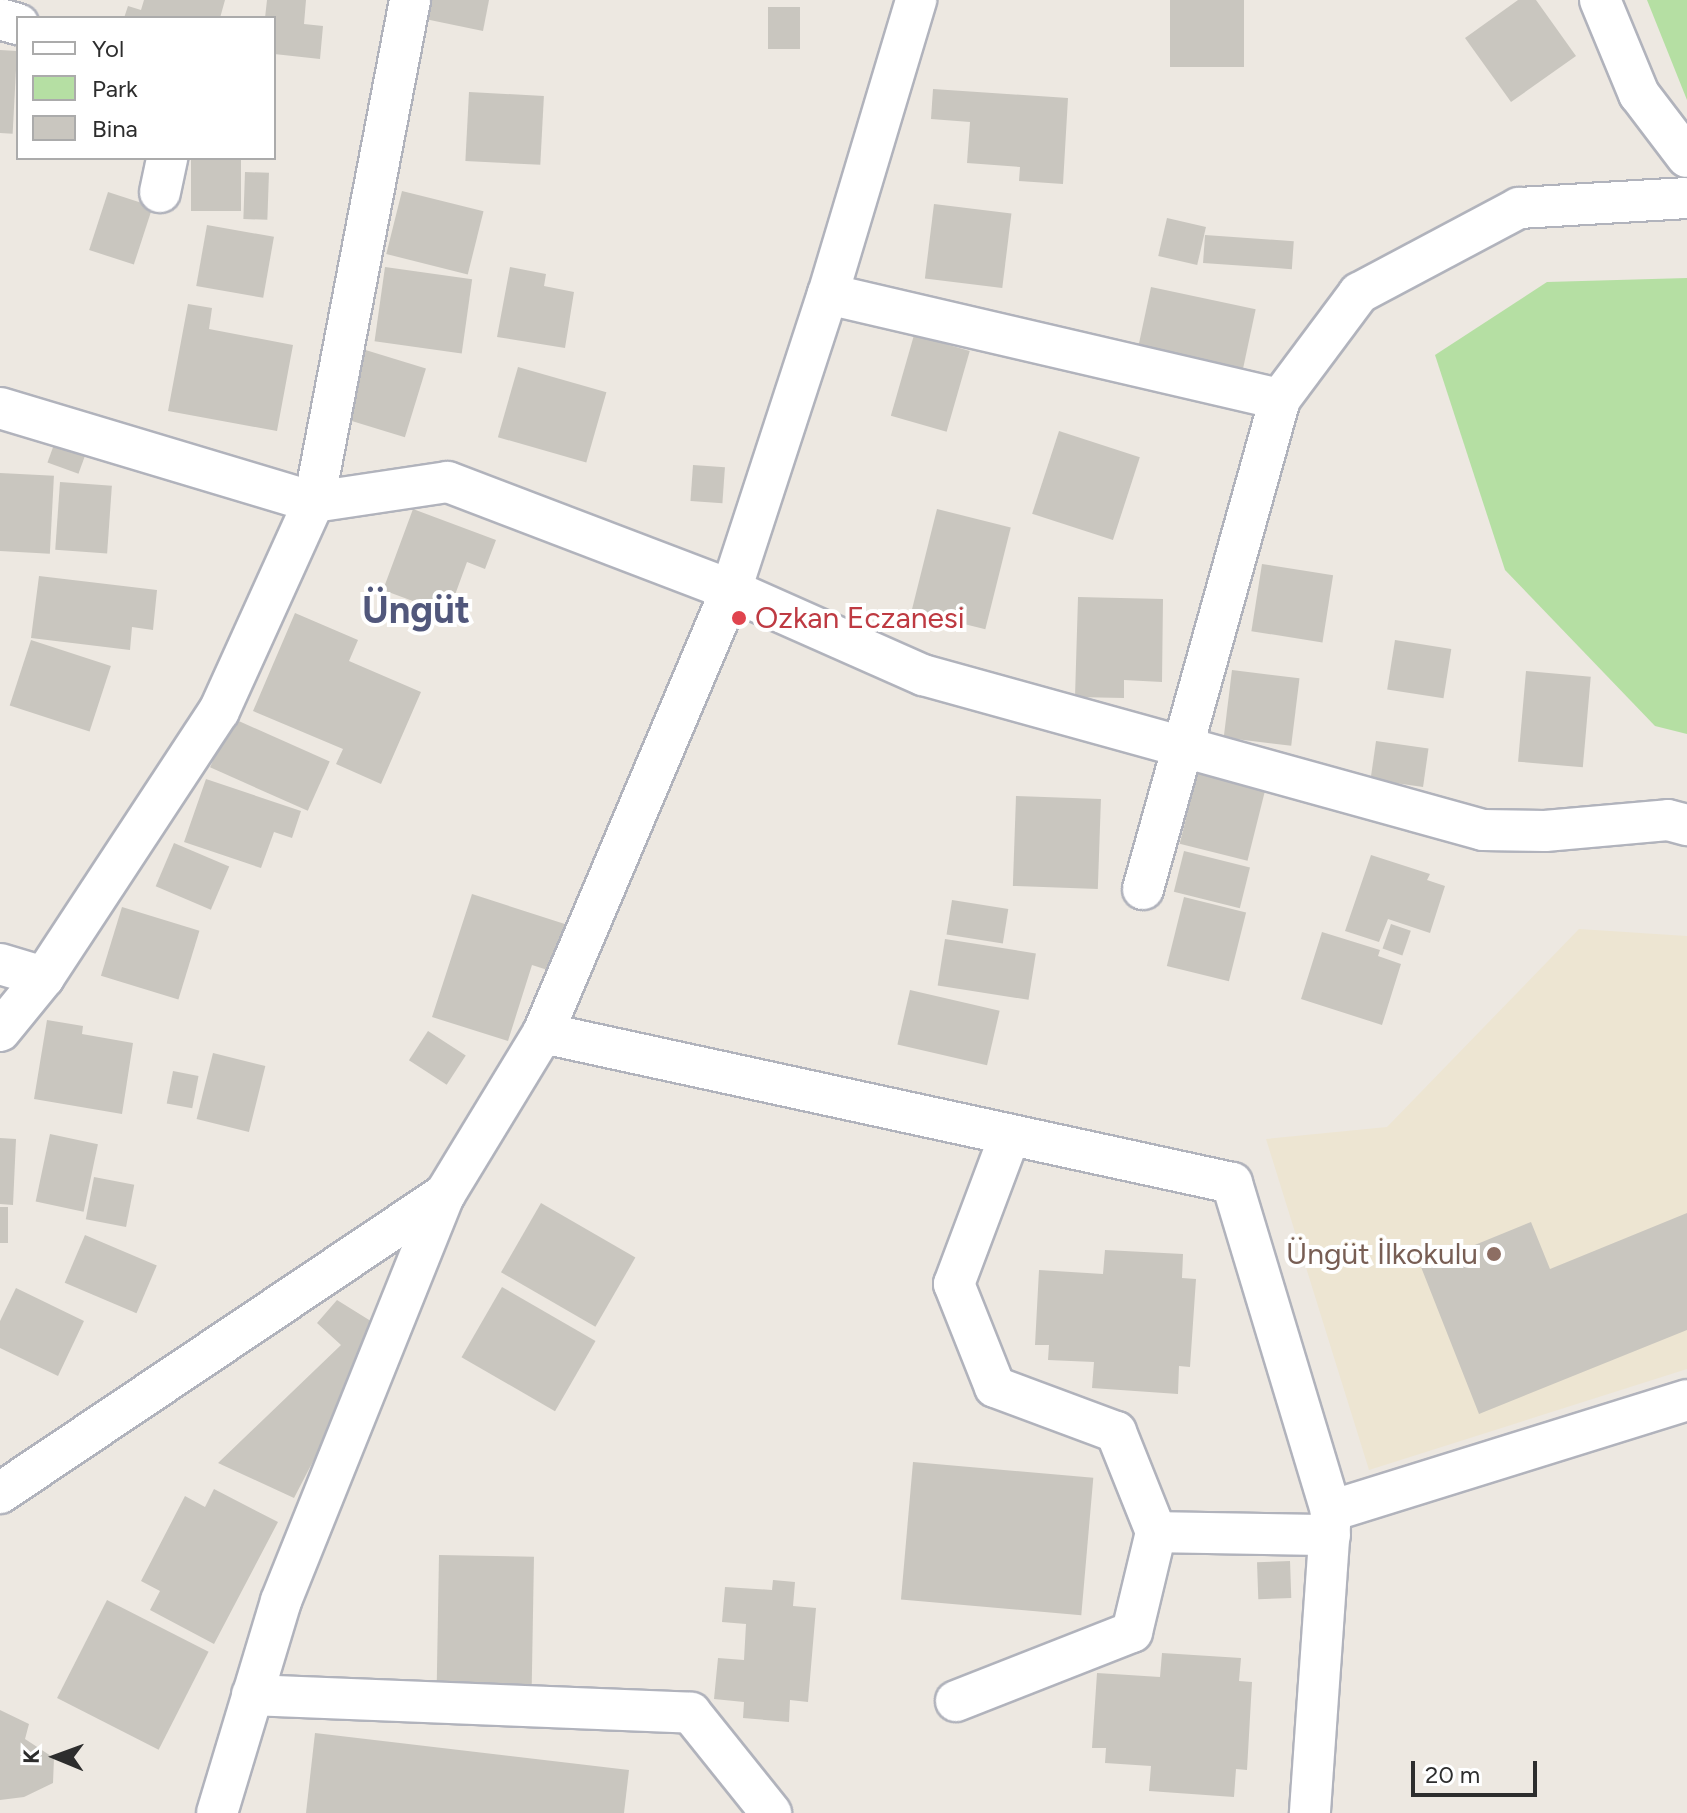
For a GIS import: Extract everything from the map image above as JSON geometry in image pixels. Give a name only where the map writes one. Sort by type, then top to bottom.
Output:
[{"type":"street","points":[[0,1031],[44,977],[219,711],[314,502],[410,0]]},
{"type":"street","points":[[217,1813],[281,1601],[445,1194],[543,1033],[731,590],[828,294],[916,0]]},
{"type":"street","points":[[1600,0],[1639,94],[1687,157]]},
{"type":"street","points":[[1143,889],[1280,399],[1359,293],[1519,208],[1687,198]]},
{"type":"street","points":[[828,294],[1280,399]]},
{"type":"street","points":[[0,408],[314,502],[448,482],[731,590],[923,675],[1483,830],[1545,831],[1668,820],[1687,825]]},
{"type":"street","points":[[0,964],[44,977]]},
{"type":"street","points":[[543,1033],[1232,1183],[1331,1523],[1310,1813]]},
{"type":"street","points":[[956,1701],[1132,1632],[1156,1532],[1116,1432],[995,1387],[954,1284],[1010,1135]]},
{"type":"street","points":[[0,1493],[445,1194]]},
{"type":"street","points":[[1156,1532],[1331,1523],[1687,1400]]},
{"type":"street","points":[[252,1695],[691,1713],[771,1813]]},
{"type":"shaded area","name":"Üngüt İlkokulu","points":[[1579,929],[1687,936],[1687,1369],[1369,1470],[1266,1139],[1387,1127]]},
{"type":"green space","points":[[1647,0],[1687,0],[1687,100]]},
{"type":"green space","points":[[1687,278],[1687,734],[1655,726],[1505,570],[1435,355],[1547,282]]},
{"type":"building","points":[[144,0],[225,0],[221,16],[125,16],[128,6],[141,10]]},
{"type":"building","points":[[267,0],[306,0],[304,24],[323,26],[320,59],[276,54],[276,16],[265,16]]},
{"type":"building","points":[[429,0],[489,0],[483,31],[425,19]]},
{"type":"building","points":[[1170,0],[1244,0],[1244,67],[1170,67]]},
{"type":"building","points":[[1518,0],[1536,0],[1576,56],[1511,102],[1465,38]]},
{"type":"building","points":[[768,7],[800,7],[800,49],[768,49]]},
{"type":"building","points":[[0,50],[16,51],[13,134],[0,133]]},
{"type":"building","points":[[933,89],[1068,98],[1063,184],[1019,181],[1020,167],[967,163],[970,122],[931,119]]},
{"type":"building","points":[[469,92],[544,96],[540,165],[465,161]]},
{"type":"building","points":[[191,160],[241,160],[241,211],[191,211]]},
{"type":"building","points":[[245,172],[269,173],[267,220],[243,219]]},
{"type":"building","points":[[402,191],[484,211],[468,274],[386,254]]},
{"type":"building","points":[[108,192],[153,207],[134,265],[89,250]]},
{"type":"building","points":[[934,204],[1011,214],[1002,288],[925,278]]},
{"type":"building","points":[[1167,218],[1206,227],[1197,265],[1158,256]]},
{"type":"building","points":[[207,225],[274,237],[263,298],[196,286]]},
{"type":"building","points":[[1205,235],[1294,241],[1292,269],[1203,263]]},
{"type":"building","points":[[385,267],[472,279],[462,354],[375,341]]},
{"type":"building","points":[[510,267],[546,274],[544,286],[574,292],[565,348],[497,337]]},
{"type":"building","points":[[1151,287],[1256,309],[1241,377],[1137,354]]},
{"type":"building","points":[[188,304],[212,308],[209,329],[293,345],[277,431],[168,411]]},
{"type":"building","points":[[914,335],[970,351],[947,432],[891,416]]},
{"type":"building","points":[[359,348],[426,368],[405,437],[338,417]]},
{"type":"building","points":[[518,367],[606,392],[586,463],[498,437]]},
{"type":"building","points":[[1059,431],[1140,457],[1113,540],[1032,514]]},
{"type":"building","points":[[56,439],[87,450],[78,474],[47,462]]},
{"type":"building","points":[[693,465],[725,467],[722,503],[690,501]]},
{"type":"building","points":[[0,473],[54,476],[50,554],[0,551]]},
{"type":"building","points":[[60,482],[112,486],[107,553],[55,550]]},
{"type":"building","points":[[413,509],[496,540],[485,569],[467,562],[448,614],[383,590]]},
{"type":"building","points":[[937,509],[1011,527],[985,629],[912,611]]},
{"type":"building","points":[[1262,564],[1333,575],[1322,642],[1251,631]]},
{"type":"building","points":[[39,576],[157,590],[153,630],[132,627],[130,650],[31,638]]},
{"type":"building","points":[[1078,597],[1163,599],[1162,682],[1124,680],[1124,698],[1075,697]]},
{"type":"building","points":[[295,613],[358,640],[349,661],[421,692],[381,784],[336,764],[343,749],[253,711]]},
{"type":"building","points":[[31,640],[111,666],[90,732],[10,706]]},
{"type":"building","points":[[1395,640],[1451,649],[1443,698],[1387,689]]},
{"type":"building","points":[[1232,670],[1299,678],[1291,746],[1224,737]]},
{"type":"building","points":[[1526,671],[1591,677],[1583,767],[1518,762]]},
{"type":"building","points":[[232,718],[330,762],[308,811],[210,767]]},
{"type":"building","points":[[1376,741],[1428,748],[1423,787],[1371,780]]},
{"type":"building","points":[[1198,770],[1266,787],[1248,861],[1180,844]]},
{"type":"building","points":[[206,779],[301,811],[292,838],[274,832],[261,868],[184,842]]},
{"type":"building","points":[[1016,796],[1101,799],[1098,889],[1013,886]]},
{"type":"building","points":[[174,843],[229,866],[211,910],[156,886]]},
{"type":"building","points":[[1184,851],[1250,867],[1240,908],[1174,892]]},
{"type":"building","points":[[1371,855],[1430,874],[1427,880],[1445,886],[1430,933],[1388,919],[1379,942],[1345,931]]},
{"type":"building","points":[[472,894],[571,926],[557,973],[532,965],[508,1041],[432,1017]]},
{"type":"building","points":[[1184,897],[1246,912],[1229,981],[1167,966]]},
{"type":"building","points":[[952,900],[1008,909],[1003,943],[947,935]]},
{"type":"building","points":[[122,907],[199,931],[178,1000],[101,976]]},
{"type":"building","points":[[1391,924],[1411,931],[1402,955],[1383,949]]},
{"type":"building","points":[[1322,932],[1380,950],[1378,956],[1401,964],[1382,1025],[1301,999]]},
{"type":"building","points":[[945,939],[1036,953],[1029,1000],[938,985]]},
{"type":"building","points":[[910,990],[1000,1011],[987,1065],[897,1045]]},
{"type":"building","points":[[47,1020],[83,1026],[82,1034],[133,1043],[122,1114],[34,1099]]},
{"type":"building","points":[[428,1031],[466,1056],[447,1085],[409,1060]]},
{"type":"building","points":[[213,1053],[265,1066],[249,1132],[197,1119]]},
{"type":"building","points":[[173,1071],[199,1076],[192,1108],[167,1103]]},
{"type":"building","points":[[50,1134],[98,1144],[84,1212],[36,1201]]},
{"type":"building","points":[[0,1138],[16,1139],[13,1205],[0,1204]]},
{"type":"building","points":[[94,1177],[134,1185],[126,1227],[86,1219]]},
{"type":"building","points":[[541,1203],[635,1258],[595,1327],[501,1272]]},
{"type":"building","points":[[0,1207],[8,1207],[8,1243],[0,1243]]},
{"type":"building","points":[[1687,1213],[1687,1330],[1479,1414],[1421,1267],[1531,1222],[1550,1269]]},
{"type":"building","points":[[85,1235],[157,1265],[136,1313],[65,1283]]},
{"type":"building","points":[[1105,1250],[1183,1254],[1182,1278],[1196,1279],[1190,1367],[1179,1366],[1178,1394],[1092,1388],[1094,1362],[1048,1360],[1049,1345],[1035,1345],[1039,1270],[1103,1274]]},
{"type":"building","points":[[502,1287],[596,1341],[555,1411],[462,1357]]},
{"type":"building","points":[[16,1288],[84,1321],[58,1376],[0,1348],[0,1321]]},
{"type":"building","points":[[337,1300],[382,1328],[294,1498],[218,1463],[341,1345],[317,1323]]},
{"type":"building","points":[[913,1462],[1093,1478],[1081,1615],[901,1599]]},
{"type":"building","points":[[214,1489],[278,1522],[214,1644],[150,1610],[160,1591],[141,1581],[185,1496],[205,1507]]},
{"type":"building","points":[[439,1555],[534,1557],[532,1689],[437,1687]]},
{"type":"building","points":[[1290,1561],[1291,1598],[1258,1599],[1257,1562]]},
{"type":"building","points":[[773,1580],[795,1582],[793,1606],[816,1608],[808,1702],[790,1700],[789,1722],[743,1718],[744,1702],[714,1699],[718,1658],[744,1660],[746,1624],[722,1622],[725,1587],[772,1590]]},
{"type":"building","points":[[107,1600],[209,1652],[159,1750],[57,1698]]},
{"type":"building","points":[[1162,1653],[1241,1658],[1239,1681],[1252,1682],[1247,1770],[1236,1769],[1234,1797],[1149,1791],[1151,1766],[1105,1763],[1106,1748],[1092,1748],[1097,1673],[1160,1677]]},
{"type":"building","points":[[0,1710],[29,1724],[25,1739],[54,1758],[53,1783],[24,1797],[0,1800]]},
{"type":"building","points":[[315,1733],[629,1770],[624,1813],[306,1813]]},
{"type":"place","name":"Ozkan Eczanesi","points":[[739,618]]},
{"type":"place","name":"Üngüt İlkokulu","points":[[1494,1254]]},
{"type":"district","name":"Üngüt","points":[[416,611]]}]
